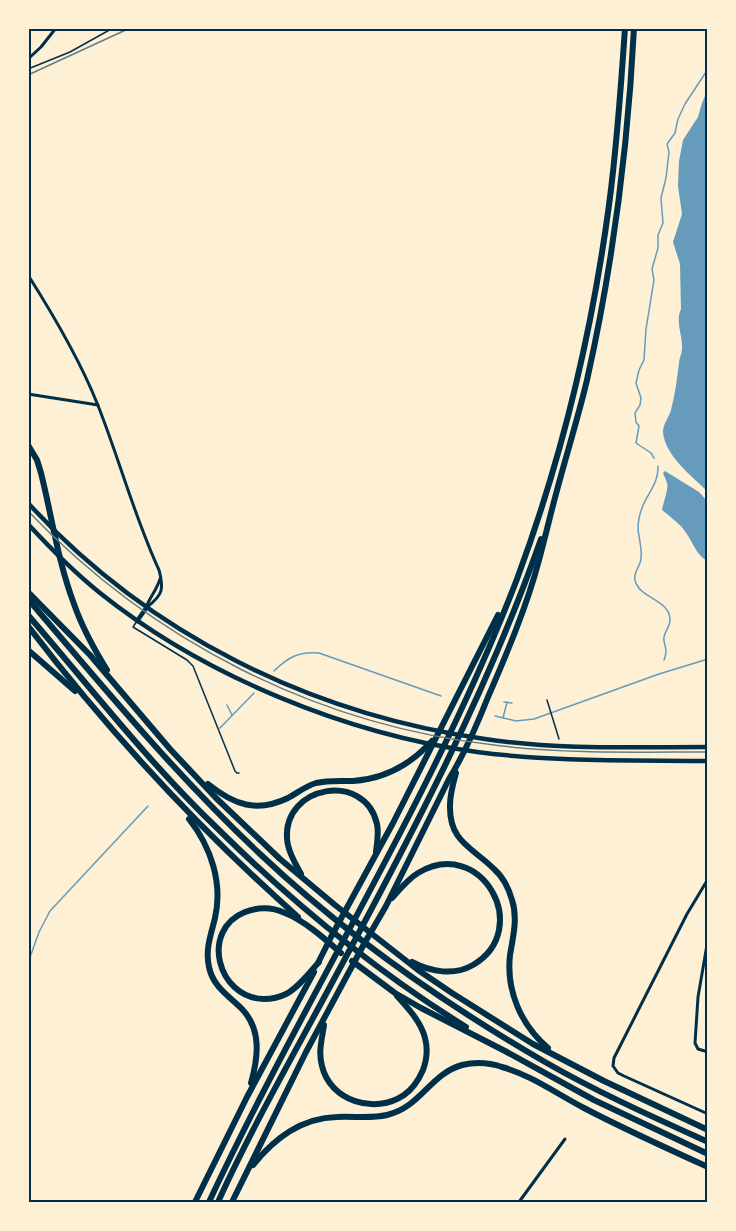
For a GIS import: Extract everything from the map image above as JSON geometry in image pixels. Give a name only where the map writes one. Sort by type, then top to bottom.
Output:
[{"type":"highway","points":[[209,1203],[277,1066],[441,753],[517,577],[555,465],[571,405],[599,275],[614,158],[625,28]]},
{"type":"highway","points":[[232,1203],[306,1052],[386,906],[458,764],[510,646],[539,562],[587,381],[608,274],[624,158],[634,28]]},
{"type":"highway","points":[[28,446],[37,460],[69,590],[88,637],[117,687]]},
{"type":"highway","points":[[218,1203],[468,718],[520,597],[556,493]]},
{"type":"highway","points":[[195,1203],[247,1097],[439,734],[517,577]]},
{"type":"highway","points":[[28,592],[90,655],[216,798],[280,859],[335,905],[418,970],[533,1044],[708,1130]]},
{"type":"highway","points":[[28,600],[162,756],[261,855],[330,915],[423,985],[547,1063],[628,1105],[708,1142]]},
{"type":"highway","points":[[28,615],[155,762],[225,836],[258,867],[324,925],[371,962],[448,1016],[505,1051]]},
{"type":"highway","points":[[28,626],[92,707],[172,797],[239,863],[319,935],[366,972],[395,993],[594,1100],[708,1154]]},
{"type":"highway","points":[[28,650],[92,707]]},
{"type":"highway","points":[[189,770],[219,793],[246,805],[261,807],[280,802],[316,783],[363,780],[398,769],[410,762],[439,734]]},
{"type":"highway","points":[[458,764],[450,806],[454,830],[466,846],[495,869],[509,891],[515,912],[510,970],[512,990],[526,1025],[555,1054]]},
{"type":"highway","points":[[303,877],[293,859],[287,840],[289,822],[306,799],[323,791],[340,790],[366,804],[378,826],[375,858]]},
{"type":"highway","points":[[172,797],[197,831],[214,864],[218,897],[207,956],[209,970],[215,983],[251,1021],[254,1031],[257,1057],[247,1097]]},
{"type":"highway","points":[[386,906],[406,882],[426,868],[443,864],[466,868],[480,876],[492,889],[498,904],[500,925],[496,939],[489,951],[470,967],[453,972],[432,970],[399,954]]},
{"type":"highway","points":[[319,935],[286,913],[269,909],[254,909],[240,914],[230,922],[220,939],[219,960],[230,983],[244,994],[260,999],[276,998],[286,994],[319,962]]},
{"type":"highway","points":[[325,1019],[320,1058],[329,1083],[339,1093],[358,1103],[380,1104],[392,1101],[402,1097],[415,1084],[424,1066],[427,1047],[419,1024],[395,993]]},
{"type":"highway","points":[[247,1172],[274,1142],[299,1126],[327,1118],[368,1117],[393,1113],[416,1100],[444,1073],[473,1063],[513,1071],[598,1115],[708,1167]]},
{"type":"main road","points":[[28,504],[74,548],[147,607],[215,650],[314,696],[390,721],[440,732],[509,742],[582,746],[708,747]]},
{"type":"main road","points":[[28,524],[77,573],[137,621],[196,657],[324,715],[396,736],[475,752],[584,759],[708,761]]},
{"type":"main road","points":[[137,621],[147,607]]},
{"type":"street","points":[[28,59],[56,28]]},
{"type":"street","points":[[28,274],[71,347],[98,405],[160,578],[162,586],[157,600],[147,607]]},
{"type":"street","points":[[28,394],[98,405]]},
{"type":"street","points":[[147,607],[160,578]]},
{"type":"street","points":[[708,879],[694,900],[673,941],[614,1058],[613,1066],[618,1073],[708,1114]]},
{"type":"street","points":[[708,939],[698,997],[695,1043],[698,1049],[708,1052]]},
{"type":"street","points":[[519,1203],[565,1139]]},
{"type":"lane","points":[[28,69],[69,52],[113,28]]},
{"type":"lane","points":[[137,621],[133,627],[193,666],[235,771],[239,773]]},
{"type":"lane","points":[[547,700],[559,740]]},
{"type":"water","points":[[707,91],[707,491],[668,449],[663,432],[676,387],[682,349],[679,324],[680,264],[673,242],[682,214],[678,186],[679,161],[683,140],[698,117]]},
{"type":"water","points":[[665,471],[699,492],[707,501],[707,561],[697,551],[682,528],[662,510],[667,488],[663,473]]},
{"type":"waterway","points":[[654,458],[651,453],[636,443],[639,426],[635,413],[641,398],[636,383],[644,360],[646,329],[654,280],[652,269],[658,248],[658,235],[663,223],[661,198],[669,152],[667,144],[675,133],[685,104],[708,69]]},
{"type":"waterway","points":[[658,466],[657,478],[639,518],[641,561],[635,580],[642,591],[660,603],[669,613],[670,622],[664,639],[666,651],[664,660]]},
{"type":"waterway","points":[[274,671],[295,656],[319,653],[441,696]]},
{"type":"waterway","points":[[495,716],[516,721],[534,719],[708,659]]},
{"type":"waterway","points":[[220,728],[254,693]]},
{"type":"waterway","points":[[504,702],[512,703]]},
{"type":"waterway","points":[[503,718],[507,702]]},
{"type":"waterway","points":[[227,705],[232,715]]},
{"type":"waterway","points":[[28,963],[39,932],[50,911],[148,806]]},
{"type":"tram line","points":[[28,511],[76,558],[128,600],[183,637],[241,669],[301,696],[364,718],[428,735],[494,745],[574,751],[708,752]]},
{"type":"railway","points":[[28,75],[130,28]]}]
